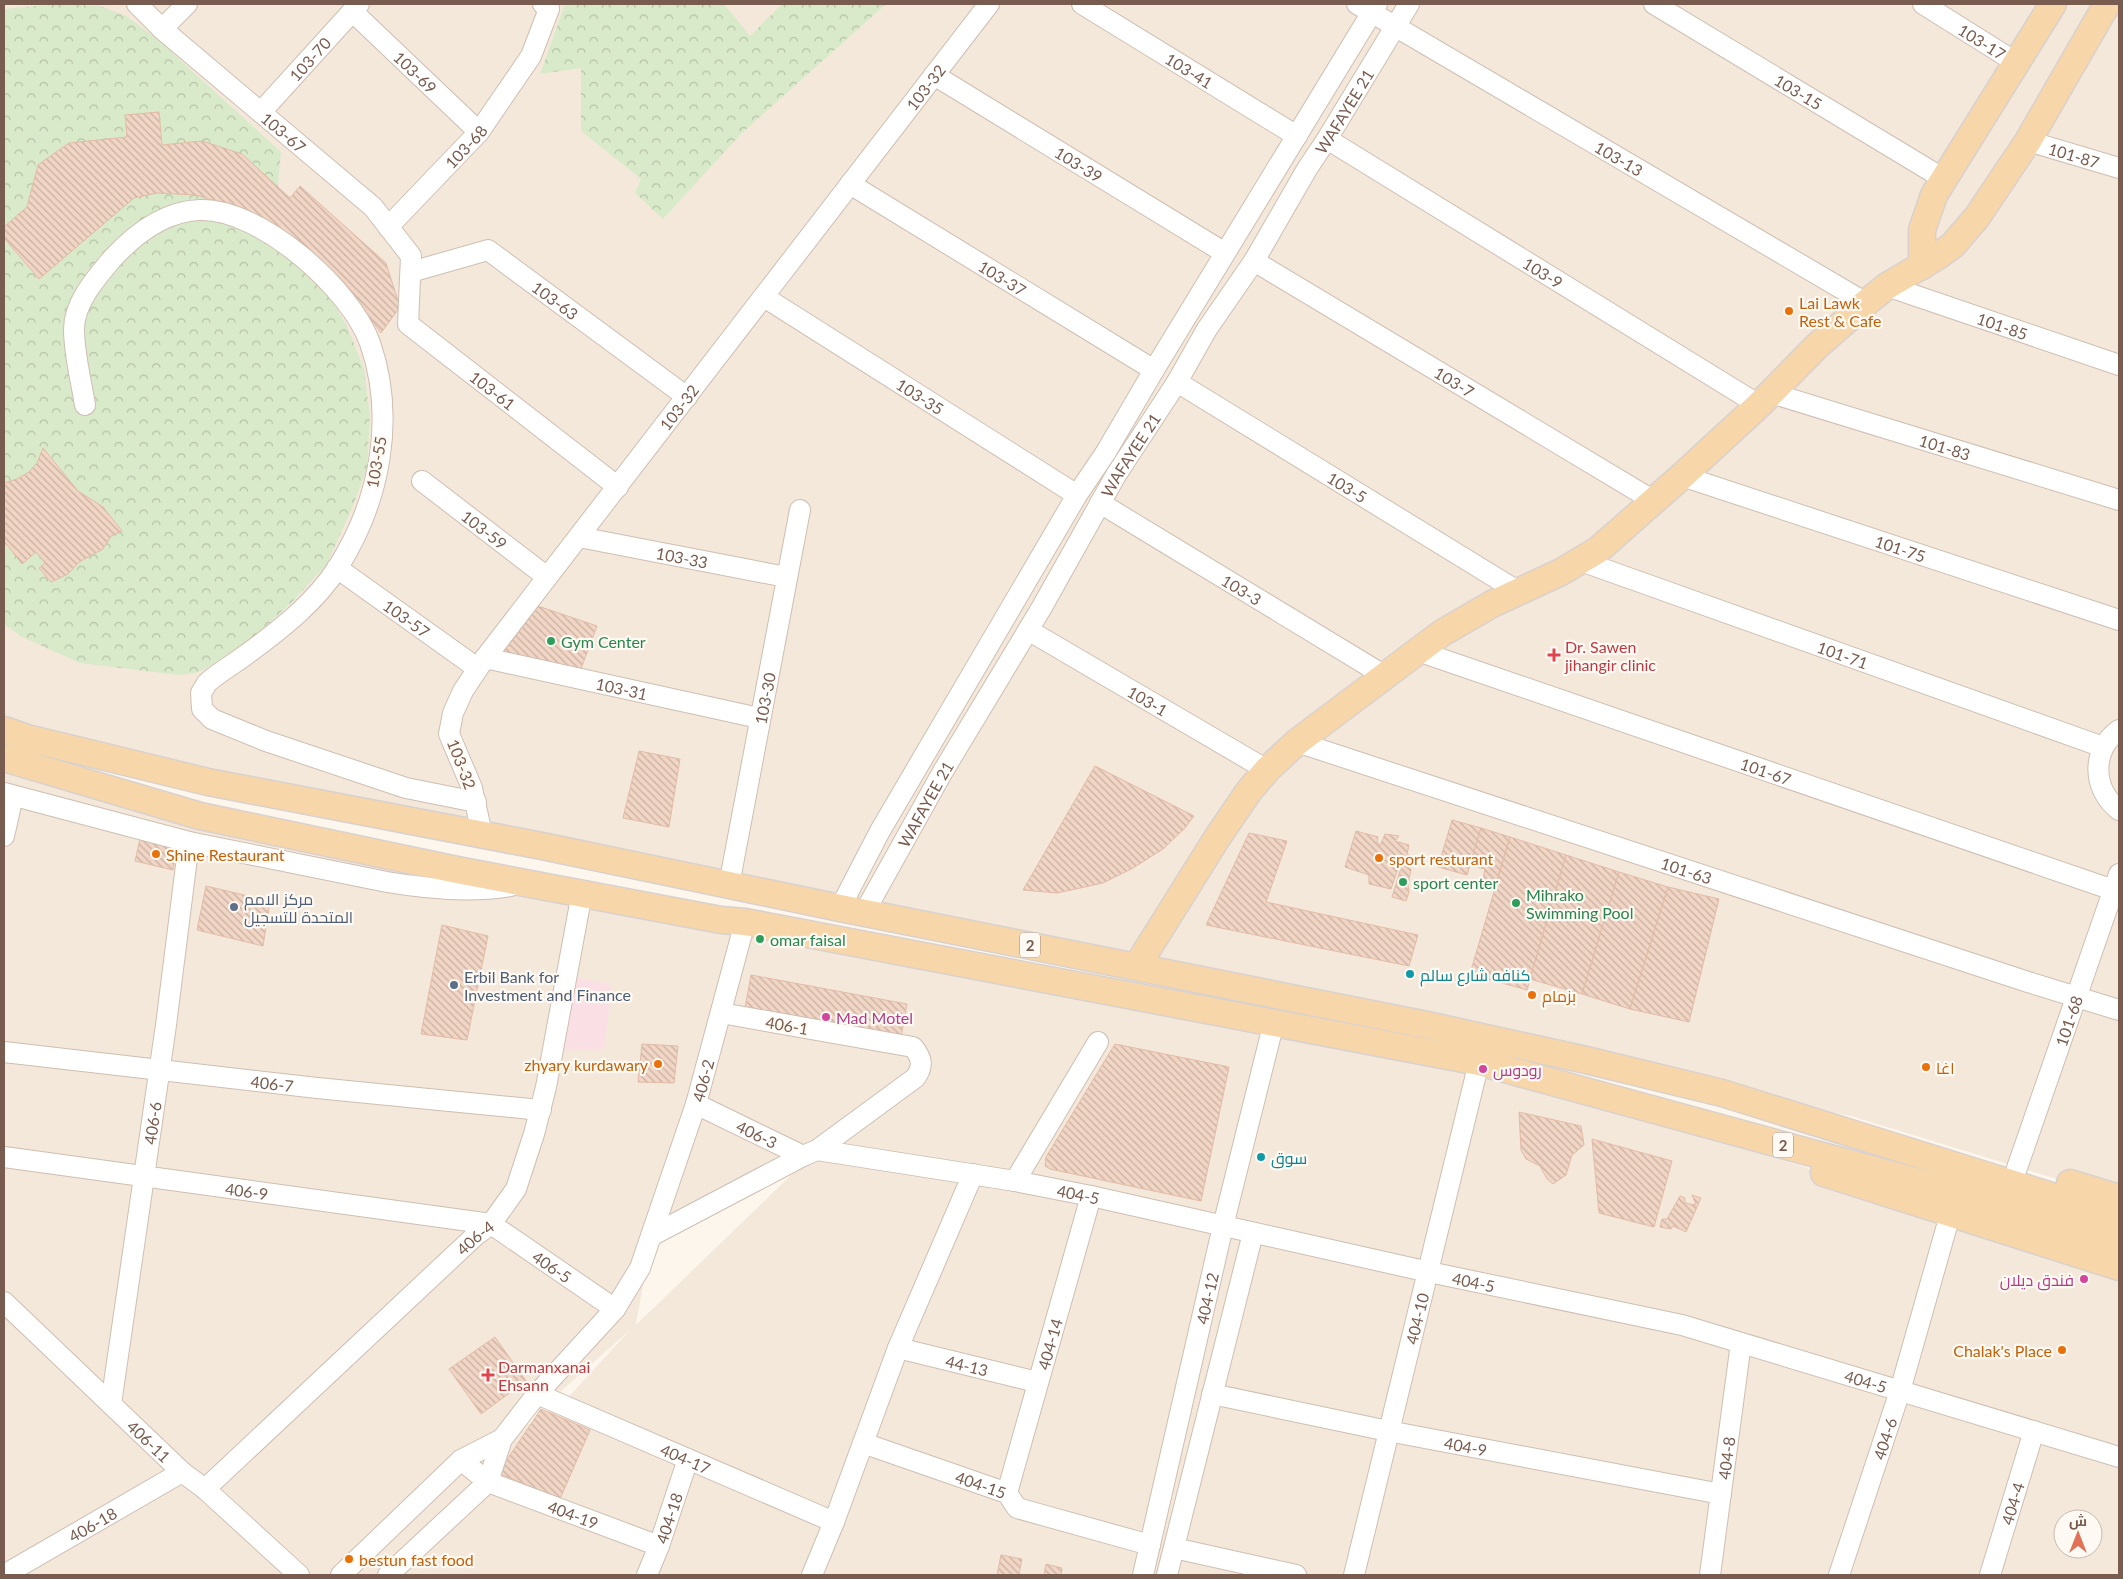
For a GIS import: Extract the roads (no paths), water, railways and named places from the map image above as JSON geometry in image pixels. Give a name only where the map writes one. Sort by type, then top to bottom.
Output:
[{"type":"main road","points":[[1922,266],[1922,230],[1927,212],[1944,179],[2053,4]]},
{"type":"main road","points":[[1136,966],[1216,838],[1249,791],[1267,770],[1297,742],[1418,651],[1466,618],[1581,561],[1615,536],[1765,399],[1817,346],[1866,303],[1887,286],[1952,246],[1966,232],[2028,141],[2107,4]]},
{"type":"main road","name":"2","points":[[4,730],[27,738],[208,782],[482,834],[728,886],[1427,1025],[1722,1093],[2119,1217]]},
{"type":"main road","name":"2","points":[[4,758],[200,816],[478,874],[721,920],[745,922],[1479,1062],[1966,1195],[2119,1242]]},
{"type":"main road","points":[[478,874],[486,859],[482,834]]},
{"type":"main road","points":[[528,883],[528,861],[533,853],[542,846]]},
{"type":"main road","points":[[1722,1093],[1851,1116],[2119,1198]]},
{"type":"main road","points":[[1728,1130],[1798,1165],[1950,1215],[2119,1267]]},
{"type":"street","name":"103-67","points":[[137,4],[162,30],[372,207],[411,256],[411,272]]},
{"type":"street","points":[[162,30],[187,4]]},
{"type":"street","name":"103-68","points":[[388,227],[479,132],[531,56],[549,9],[543,4]]},
{"type":"street","name":"103-32","points":[[482,834],[476,802],[450,734],[453,713],[481,663],[989,4]]},
{"type":"street","name":"103-41","points":[[1082,4],[1296,136]]},
{"type":"street","name":"WAFAYEE 21","points":[[852,910],[942,773],[1028,630],[1100,503],[1177,382],[1207,329],[1254,261],[1307,169],[1409,4]]},
{"type":"street","name":"103-15","points":[[1654,4],[1944,179]]},
{"type":"street","name":"103-17","points":[[1922,4],[2016,63]]},
{"type":"street","name":"WAFAYEE 21","points":[[852,910],[880,831],[1077,495],[1106,452],[1296,136],[1369,7]]},
{"type":"street","name":"103-13","points":[[1369,7],[1396,27],[1866,303]]},
{"type":"street","name":"103-70","points":[[261,112],[355,8]]},
{"type":"street","name":"103-69","points":[[355,8],[479,132]]},
{"type":"street","name":"103-39","points":[[934,75],[1225,253]]},
{"type":"street","name":"103-9","points":[[1327,139],[1765,399]]},
{"type":"street","name":"101-87","points":[[2028,141],[2119,168]]},
{"type":"street","name":"103-37","points":[[850,184],[1154,370]]},
{"type":"street","name":"103-55","points":[[85,405],[74,327],[79,306],[101,272],[130,241],[158,222],[176,215],[199,210],[229,214],[261,229],[318,270],[349,303],[370,341],[380,386],[382,440],[376,476],[359,527],[337,568],[307,604],[276,632],[207,683],[201,693],[202,709],[208,716],[220,723],[266,741],[406,788],[476,802]]},
{"type":"street","name":"103-63","points":[[411,272],[488,250],[687,397]]},
{"type":"street","name":"103-7","points":[[1254,261],[1654,501]]},
{"type":"street","name":"103-61","points":[[411,272],[408,324],[618,487]]},
{"type":"street","name":"101-85","points":[[1887,286],[2119,365]]},
{"type":"street","name":"103-35","points":[[764,297],[1077,495]]},
{"type":"street","name":"103-5","points":[[1177,382],[1518,592]]},
{"type":"street","name":"101-83","points":[[1765,399],[2119,500]]},
{"type":"street","name":"101-75","points":[[1682,476],[2119,620]]},
{"type":"street","name":"103-59","points":[[422,481],[548,577]]},
{"type":"street","name":"103-3","points":[[1100,503],[1384,676]]},
{"type":"street","name":"103-30","points":[[728,886],[800,510]]},
{"type":"street","name":"103-33","points":[[579,537],[786,577]]},
{"type":"street","name":"101-71","points":[[1581,561],[2103,747]]},
{"type":"street","name":"103-57","points":[[337,568],[481,663]]},
{"type":"street","name":"103-1","points":[[1028,630],[1267,770]]},
{"type":"street","name":"101-67","points":[[1418,651],[2117,885]]},
{"type":"street","name":"103-31","points":[[481,663],[759,718]]},
{"type":"street","points":[[2119,730],[2112,735],[2103,747],[2098,761],[2098,776],[2102,791],[2111,804],[2119,810]]},
{"type":"street","name":"101-63","points":[[1297,742],[2028,982],[2119,1010]]},
{"type":"street","points":[[4,836],[8,794],[189,842],[411,886],[466,889],[528,883]]},
{"type":"street","name":"406-6","points":[[112,1404],[166,1025],[189,842]]},
{"type":"street","name":"101-68","points":[[2016,1168],[2117,885]]},
{"type":"street","name":"406-4","points":[[205,1489],[475,1236],[491,1224],[516,1189],[540,1110],[582,893]]},
{"type":"street","name":"406-2","points":[[502,1438],[537,1394],[615,1309],[640,1268],[696,1104],[745,922]]},
{"type":"street","name":"406-1","points":[[721,1013],[913,1047],[922,1062],[921,1070],[915,1078],[810,1153]]},
{"type":"street","name":"404-12","points":[[1143,1575],[1223,1226],[1274,1022]]},
{"type":"street","points":[[1015,1181],[1098,1042]]},
{"type":"street","name":"406-7","points":[[4,1052],[317,1088],[540,1110]]},
{"type":"street","name":"404-10","points":[[1354,1575],[1479,1062]]},
{"type":"street","name":"406-3","points":[[696,1104],[810,1153]]},
{"type":"street","points":[[651,1236],[810,1153]]},
{"type":"street","name":"404-5","points":[[810,1153],[1015,1181],[1091,1196],[1428,1272],[1682,1325],[2119,1457]]},
{"type":"street","name":"406-9","points":[[4,1157],[491,1224]]},
{"type":"street","points":[[812,1575],[834,1522],[898,1348],[973,1174]]},
{"type":"street","name":"404-14","points":[[1007,1493],[1091,1196]]},
{"type":"street","name":"404-6","points":[[1839,1575],[1900,1391],[1950,1215]]},
{"type":"street","name":"406-5","points":[[491,1224],[615,1309]]},
{"type":"street","points":[[1167,1575],[1252,1233]]},
{"type":"street","name":"406-11","points":[[4,1302],[182,1472],[205,1489],[299,1575]]},
{"type":"street","name":"404-8","points":[[1710,1575],[1741,1343]]},
{"type":"street","name":"44-13","points":[[898,1348],[1037,1382]]},
{"type":"street","name":"404-17","points":[[537,1394],[834,1522]]},
{"type":"street","name":"404-9","points":[[1212,1394],[1388,1431],[1721,1494]]},
{"type":"street","name":"404-4","points":[[1990,1575],[2034,1431]]},
{"type":"street","points":[[342,1575],[461,1460],[502,1438]]},
{"type":"street","points":[[388,1575],[488,1482],[502,1438]]},
{"type":"street","name":"404-15","points":[[863,1443],[1007,1493],[1017,1508],[1150,1545]]},
{"type":"street","name":"404-18","points":[[646,1575],[659,1546],[688,1459]]},
{"type":"street","name":"404-19","points":[[461,1460],[488,1482],[659,1546]]},
{"type":"street","name":"406-18","points":[[4,1575],[182,1472]]},
{"type":"street","points":[[1174,1548],[1296,1575]]},
{"type":"place","name":"Lai Lawk Rest & Cafe","points":[[1789,311]]},
{"type":"place","name":"Gym Center","points":[[551,641]]},
{"type":"place","name":"Dr. Sawen jihangir clinic","points":[[1554,655]]},
{"type":"place","name":"Shine Restaurant","points":[[156,854]]},
{"type":"place","name":"sport resturant","points":[[1379,858]]},
{"type":"place","name":"sport center","points":[[1403,882]]},
{"type":"place","name":"Mihrako Swimming Pool","points":[[1516,903]]},
{"type":"place","name":"مركز الامم المتحدة للتسجيل","points":[[234,907]]},
{"type":"place","name":"omar faisal","points":[[760,939]]},
{"type":"place","name":"كنافه شارع سالم","points":[[1410,974]]},
{"type":"place","name":"Erbil Bank for Investment and Finance","points":[[454,985]]},
{"type":"place","name":"بزمام","points":[[1532,995]]},
{"type":"place","name":"Mad Motel","points":[[826,1017]]},
{"type":"place","name":"zhyary kurdawary","points":[[658,1064]]},
{"type":"place","name":"اغا","points":[[1926,1067]]},
{"type":"place","name":"رودوس","points":[[1483,1069]]},
{"type":"place","name":"سوق","points":[[1261,1157]]},
{"type":"place","name":"فندق ديلان","points":[[2084,1279]]},
{"type":"place","name":"Chalak's Place","points":[[2062,1350]]},
{"type":"place","name":"Darmanxanai Ehsann","points":[[488,1375]]},
{"type":"place","name":"bestun fast food","points":[[349,1559]]}]
